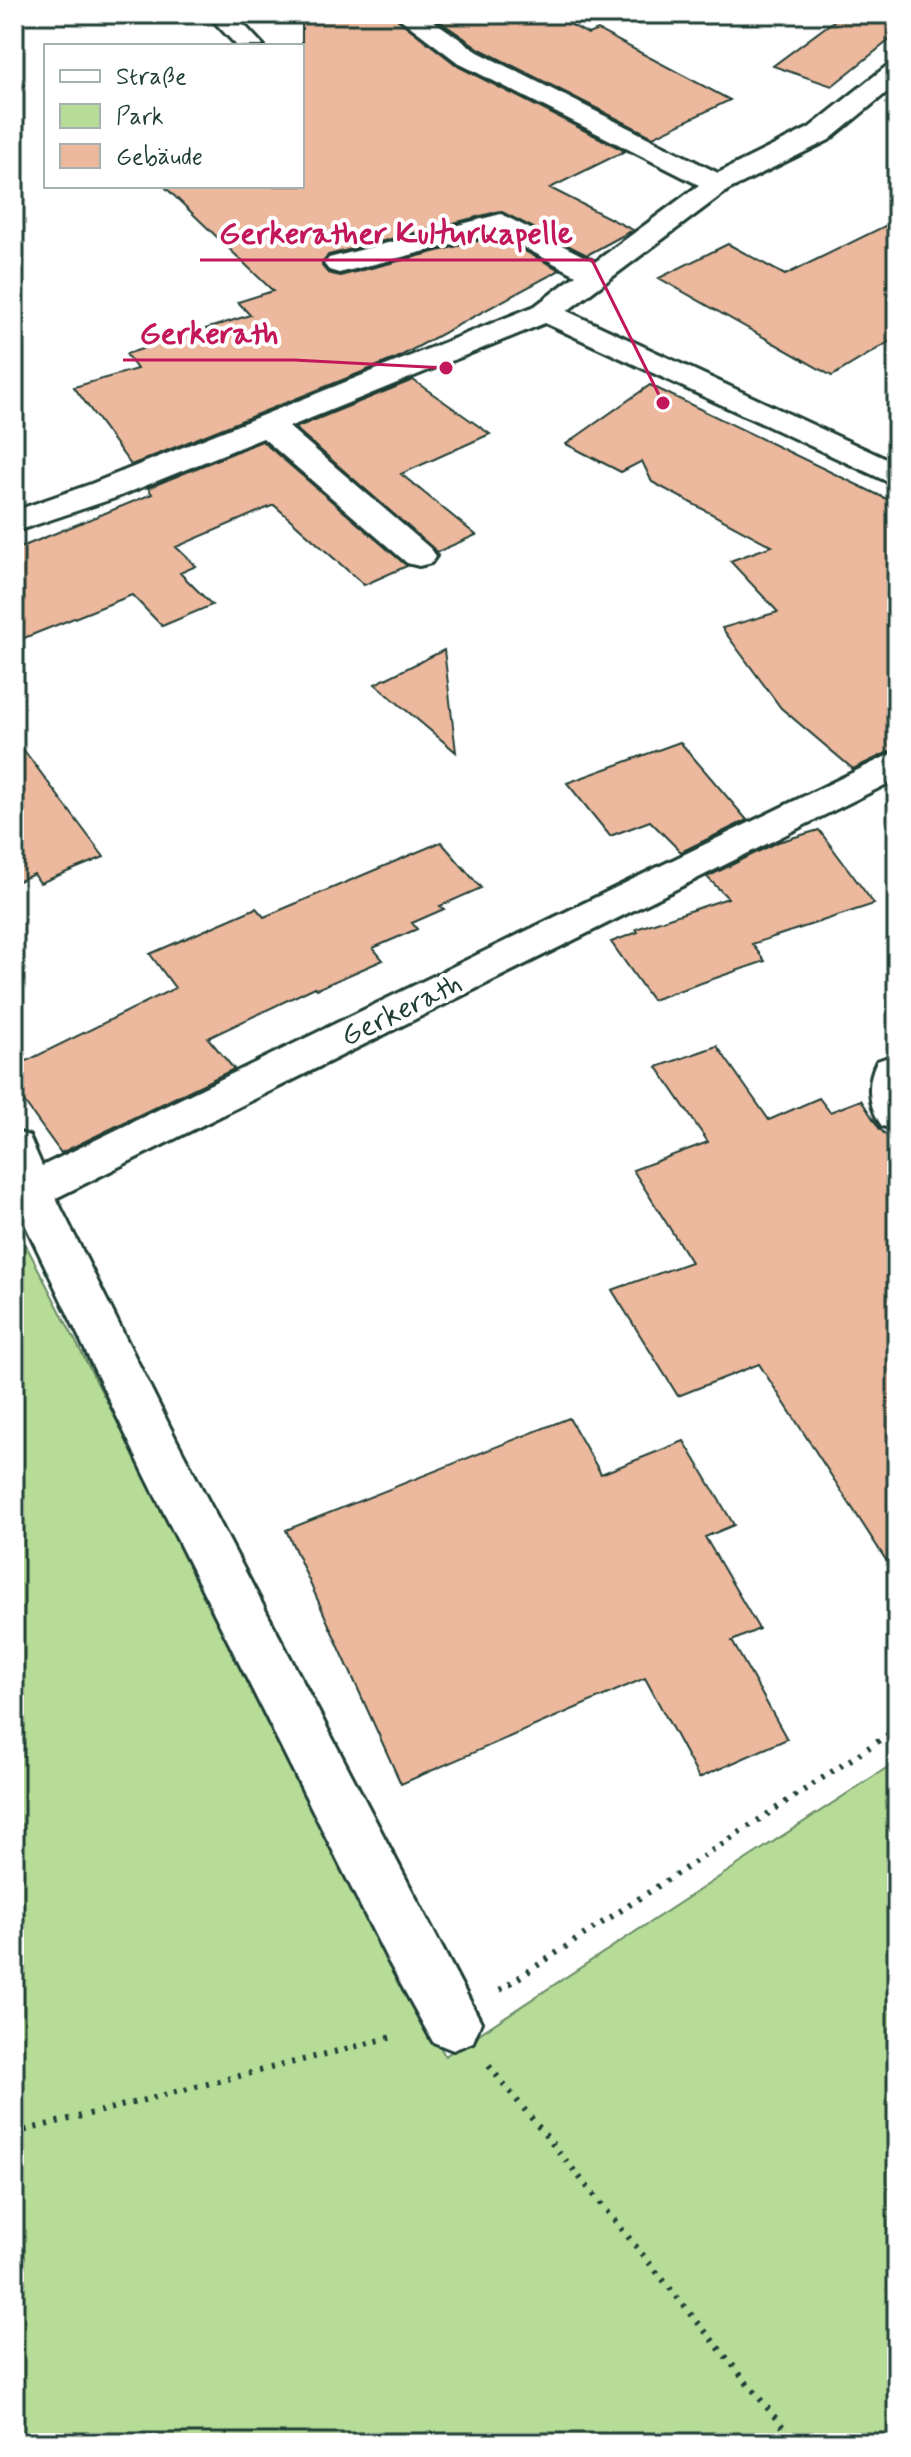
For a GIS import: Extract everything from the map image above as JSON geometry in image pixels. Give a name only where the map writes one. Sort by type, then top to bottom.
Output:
[{"type":"street","points":[[220,14],[249,44]]},
{"type":"street","points":[[407,14],[469,58],[718,184]]},
{"type":"street","points":[[14,522],[103,491],[546,312],[718,184],[819,134],[897,71]]},
{"type":"street","points":[[339,264],[501,223],[596,274]]},
{"type":"street","points":[[546,312],[897,476]]},
{"type":"street","points":[[623,378],[653,363]]},
{"type":"street","points":[[267,425],[419,556]]},
{"type":"street","name":"Gerkerath","points":[[22,1169],[897,764]]},
{"type":"street","points":[[897,1070],[892,1072],[891,1106],[897,1114]]},
{"type":"street","points":[[22,1169],[174,1484],[400,1928],[453,2022]]},
{"type":"path","points":[[453,2022],[796,2443]]},
{"type":"green space","points":[[14,1222],[445,2056],[897,1761],[897,2443],[14,2443]]},
{"type":"building","points":[[302,14],[391,14],[459,67],[625,151],[550,188],[633,230],[587,255],[500,211],[328,255],[322,266],[328,273],[340,276],[497,236],[560,270],[397,358],[131,465],[74,387],[137,369],[126,354],[250,315],[238,302],[273,291],[166,188],[304,188]]},
{"type":"building","points":[[429,14],[551,14],[588,34],[598,30],[730,100],[653,137],[480,49]]},
{"type":"building","points":[[843,14],[897,14],[897,34],[832,86],[773,66]]},
{"type":"building","points":[[897,220],[897,337],[832,376],[659,278],[728,244],[785,275]]},
{"type":"building","points":[[413,380],[490,434],[401,474],[476,535],[437,552],[295,428]]},
{"type":"building","points":[[650,385],[897,504],[897,748],[853,769],[781,708],[722,628],[778,612],[730,561],[772,546],[652,482],[642,461],[621,472],[566,444]]},
{"type":"building","points":[[262,441],[407,566],[364,585],[274,505],[176,547],[196,566],[180,573],[212,605],[162,626],[132,595],[14,642],[14,550],[152,494],[148,488]]},
{"type":"building","points":[[444,650],[456,752],[375,684]]},
{"type":"building","points":[[14,737],[104,857],[40,883],[34,874],[14,883]]},
{"type":"building","points":[[680,742],[747,820],[681,852],[650,821],[610,836],[567,783]]},
{"type":"building","points":[[819,830],[874,904],[752,944],[765,961],[652,1000],[611,942],[638,932],[636,929],[728,898],[707,877],[778,842]]},
{"type":"building","points":[[441,842],[481,888],[440,906],[444,909],[412,923],[417,929],[373,948],[383,960],[317,989],[315,987],[208,1038],[234,1069],[61,1153],[14,1088],[14,1067],[175,988],[150,954],[256,908],[264,917]]},
{"type":"building","points":[[717,1046],[769,1120],[819,1098],[830,1112],[861,1100],[879,1128],[897,1146],[897,1577],[759,1364],[678,1396],[612,1290],[691,1262],[633,1170],[708,1142],[657,1067]]},
{"type":"building","points":[[569,1418],[601,1474],[684,1441],[734,1525],[705,1537],[759,1629],[732,1641],[787,1739],[699,1778],[645,1678],[401,1784],[286,1530]]},
{"type":"place","name":"Gerkerath","points":[[446,368]]},
{"type":"place","name":"Gerkerather Kulturkapelle","points":[[663,403]]}]
